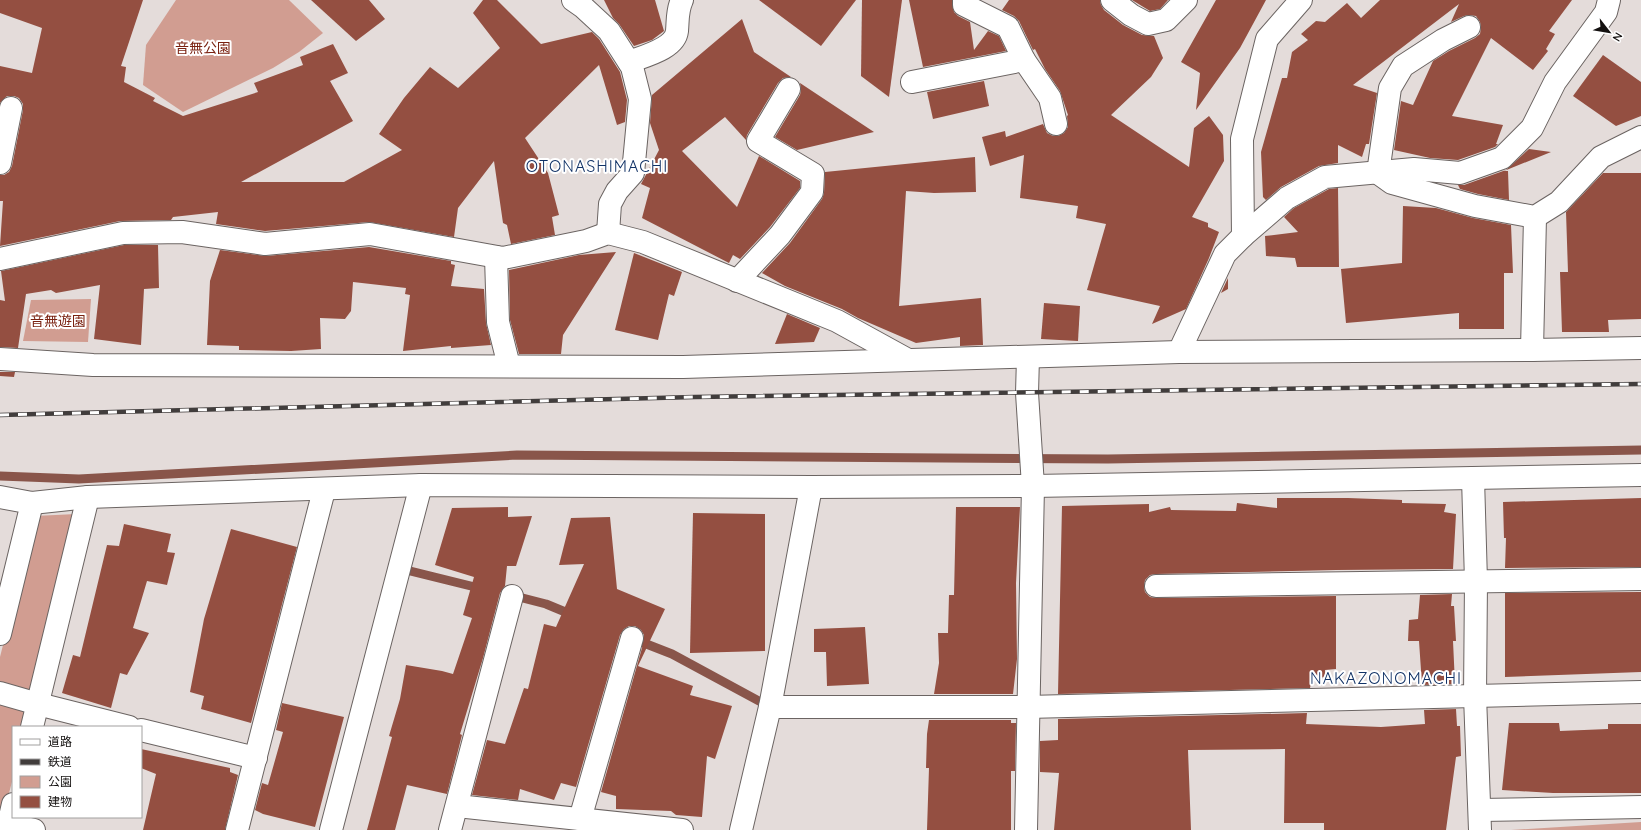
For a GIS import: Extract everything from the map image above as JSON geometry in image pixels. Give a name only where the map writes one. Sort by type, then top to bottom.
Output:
[{"type":"street","points":[[573,0],[583,7],[609,31],[632,67],[640,99],[633,174],[616,191],[610,204],[608,233]]},
{"type":"street","points":[[629,62],[669,46],[676,33],[678,8],[682,0]]},
{"type":"street","points":[[964,0],[964,5],[1008,27],[1024,60],[1050,98],[1056,124]]},
{"type":"street","points":[[1112,0],[1131,15],[1148,24],[1166,20],[1186,0]]},
{"type":"street","points":[[1243,236],[1242,138],[1267,39],[1301,0]]},
{"type":"street","points":[[1179,352],[1225,254],[1243,236],[1287,198],[1325,177],[1414,169],[1460,173],[1502,158],[1532,128],[1555,82],[1606,12],[1609,0]]},
{"type":"street","points":[[1378,172],[1390,88],[1396,77],[1403,66],[1443,40],[1469,27]]},
{"type":"street","points":[[912,82],[1024,60]]},
{"type":"street","points":[[737,281],[780,236],[812,192],[813,174],[758,141],[789,89]]},
{"type":"street","points":[[0,163],[11,108]]},
{"type":"street","points":[[1378,172],[1392,183],[1467,204],[1535,217],[1560,202],[1601,157],[1641,137]]},
{"type":"street","points":[[1532,350],[1535,217]]},
{"type":"street","points":[[0,259],[123,233],[174,232],[265,244],[370,234],[503,258],[586,242],[608,233],[643,242],[837,321],[908,360]]},
{"type":"street","points":[[496,257],[498,322],[508,366]]},
{"type":"street","points":[[0,359],[93,365],[682,367],[1179,352],[1641,348]]},
{"type":"street","points":[[1026,830],[1033,486],[1027,392],[1028,357]]},
{"type":"street","points":[[0,497],[32,503],[88,497],[324,490],[421,485],[811,487],[1033,486],[1641,476]]},
{"type":"street","points":[[1473,478],[1476,581],[1475,696],[1480,820],[1641,807]]},
{"type":"street","points":[[331,830],[421,485]]},
{"type":"street","points":[[741,830],[770,707],[811,487]]},
{"type":"street","points":[[237,830],[324,490]]},
{"type":"street","points":[[32,726],[88,497]]},
{"type":"street","points":[[0,634],[32,503]]},
{"type":"street","points":[[1156,586],[1641,579]]},
{"type":"street","points":[[450,830],[512,596]]},
{"type":"street","points":[[580,819],[632,638]]},
{"type":"street","points":[[770,707],[1028,707],[1641,692]]},
{"type":"street","points":[[0,693],[125,726]]},
{"type":"street","points":[[142,730],[256,758]]},
{"type":"street","points":[[457,806],[682,830]]},
{"type":"street","points":[[9,819],[34,830]]},
{"type":"green space","name":"音無公園","points":[[176,0],[289,0],[323,33],[299,52],[273,68],[183,112],[143,85],[146,45]]},
{"type":"green space","name":"音無遊園","points":[[91,299],[88,342],[23,341],[31,300]]},
{"type":"green space","points":[[76,514],[34,697],[0,686],[0,657],[35,516]]},
{"type":"green space","points":[[0,700],[31,709],[26,726],[12,726],[12,782],[0,827]]},
{"type":"green space","points":[[1641,822],[1641,830],[1511,830]]},
{"type":"building","points":[[0,0],[143,0],[121,66],[126,67],[124,82],[155,98],[153,101],[183,116],[258,92],[254,83],[303,65],[300,57],[333,44],[348,73],[330,81],[353,121],[241,182],[344,182],[402,150],[379,134],[404,98],[430,67],[458,88],[500,48],[473,13],[483,0],[497,0],[541,44],[592,32],[599,39],[620,72],[627,100],[625,122],[617,125],[599,65],[525,138],[548,173],[559,215],[552,217],[555,235],[511,244],[507,225],[503,223],[494,161],[458,208],[454,237],[369,222],[265,231],[216,224],[218,212],[173,217],[171,220],[120,221],[0,246],[3,201],[0,201],[0,175],[4,175],[9,172],[12,166],[23,104],[19,98],[14,96],[7,96],[0,103],[0,66],[32,73],[42,28],[0,13]]},
{"type":"building","points":[[311,0],[369,0],[385,19],[356,41]]},
{"type":"building","points":[[604,0],[655,0],[664,31],[652,40],[634,46],[613,18]]},
{"type":"building","points":[[759,0],[856,0],[821,46]]},
{"type":"building","points":[[862,0],[902,0],[889,97],[861,76]]},
{"type":"building","points":[[909,0],[952,0],[954,12],[958,16],[970,22],[974,50],[988,31],[999,36],[1006,51],[923,67]]},
{"type":"building","points":[[1009,0],[1100,0],[1104,10],[1123,25],[1142,35],[1154,36],[1163,58],[1151,77],[1111,115],[1189,167],[1194,128],[1209,116],[1223,135],[1224,161],[1192,217],[1208,223],[1208,227],[1219,232],[1186,309],[1152,324],[1160,306],[1087,290],[1106,224],[1076,218],[1078,206],[1020,198],[1024,155],[990,166],[982,137],[1005,131],[1006,137],[1043,124],[1047,133],[1053,136],[1058,136],[1064,133],[1068,127],[1068,115],[1060,91],[1045,69],[1035,49],[1033,50],[1019,21],[1014,16],[1002,10]]},
{"type":"building","points":[[1132,0],[1168,0],[1160,9],[1150,11]]},
{"type":"building","points":[[1216,0],[1266,0],[1240,48],[1196,110],[1200,73],[1181,62]]},
{"type":"building","points":[[1380,0],[1572,0],[1549,31],[1555,34],[1546,49],[1548,51],[1533,70],[1491,38],[1452,116],[1503,125],[1496,144],[1498,144],[1495,147],[1458,160],[1430,158],[1394,150],[1401,101],[1413,105],[1433,61],[1480,34],[1480,22],[1476,16],[1464,16],[1451,22],[1459,4],[1353,85],[1377,93],[1369,144],[1366,144],[1362,157],[1338,145],[1338,163],[1319,166],[1281,187],[1266,200],[1263,197],[1261,152],[1282,78],[1287,78],[1292,52],[1308,40],[1301,34],[1316,21],[1325,22],[1347,3],[1361,18]]},
{"type":"building","points":[[742,19],[754,52],[791,77],[783,78],[778,83],[747,135],[746,140],[725,117],[682,151],[737,207],[759,156],[800,181],[800,188],[770,227],[740,259],[733,255],[729,263],[642,218],[650,188],[641,184],[659,150],[650,123],[652,95]]},
{"type":"building","points":[[1603,55],[1641,82],[1641,116],[1616,126],[1573,96]]},
{"type":"building","points":[[984,81],[989,106],[933,119],[927,92]]},
{"type":"building","points":[[800,83],[874,132],[797,150],[775,137],[800,95]]},
{"type":"building","points":[[1529,149],[1551,152],[1504,171],[1508,171],[1509,200],[1460,189],[1458,185],[1464,185],[1506,170]]},
{"type":"building","points":[[975,157],[976,192],[934,193],[906,191],[899,306],[981,298],[983,345],[960,346],[960,337],[916,343],[858,318],[842,309],[785,286],[762,273],[790,243],[822,199],[824,193],[825,172]]},
{"type":"building","points":[[1603,173],[1641,173],[1641,319],[1608,320],[1609,332],[1562,332],[1560,272],[1568,272],[1566,212]]},
{"type":"building","points":[[1338,188],[1339,267],[1297,267],[1295,258],[1266,256],[1265,236],[1298,232],[1284,217],[1294,208],[1329,189]]},
{"type":"building","points":[[1403,206],[1436,208],[1473,218],[1511,225],[1513,273],[1504,273],[1504,329],[1459,329],[1459,313],[1346,323],[1341,269],[1402,263]]},
{"type":"building","points":[[124,245],[158,245],[159,288],[144,289],[141,345],[94,339],[100,285],[56,293],[51,290],[26,294],[18,348],[0,347],[0,300],[5,301],[1,271]]},
{"type":"building","points":[[369,247],[451,261],[451,264],[455,265],[451,286],[484,289],[486,323],[491,345],[451,348],[451,346],[403,351],[410,295],[405,294],[406,288],[353,282],[351,311],[345,319],[320,318],[321,349],[291,351],[239,350],[239,346],[207,345],[210,281],[220,250],[266,256]]},
{"type":"building","points":[[616,252],[563,335],[561,354],[519,354],[510,320],[509,270],[579,255]]},
{"type":"building","points":[[634,253],[682,272],[674,296],[669,294],[658,340],[615,330]]},
{"type":"building","points":[[1228,278],[1228,289],[1221,293]]},
{"type":"building","points":[[1044,303],[1080,306],[1078,341],[1041,339]]},
{"type":"building","points":[[787,314],[820,328],[814,342],[775,344]]},
{"type":"building","points":[[0,372],[15,372],[14,377],[0,376]]},
{"type":"building","points":[[1277,498],[1348,498],[1402,500],[1402,503],[1446,504],[1444,512],[1456,514],[1453,569],[1336,570],[1150,575],[1145,580],[1145,592],[1150,597],[1156,598],[1336,596],[1336,669],[1325,670],[1325,677],[1312,679],[1310,688],[1058,694],[1062,506],[1149,504],[1149,512],[1170,507],[1171,510],[1236,511],[1237,503],[1277,508]]},
{"type":"building","points":[[1641,498],[1641,567],[1505,568],[1506,538],[1504,538],[1503,502]]},
{"type":"building","points":[[508,507],[508,517],[532,516],[516,566],[507,566],[505,586],[500,593],[483,658],[460,734],[462,735],[447,794],[407,785],[395,830],[367,830],[392,737],[389,736],[400,699],[406,665],[453,674],[472,618],[463,615],[474,577],[435,565],[452,508]]},
{"type":"building","points":[[956,507],[1020,507],[1016,583],[1017,659],[1013,694],[934,694],[939,663],[938,633],[948,633],[949,595],[954,595]]},
{"type":"building","points":[[693,513],[765,514],[765,651],[690,653]]},
{"type":"building","points":[[610,517],[617,589],[665,609],[638,666],[693,686],[690,695],[732,706],[715,759],[707,756],[702,817],[676,815],[671,811],[616,809],[616,796],[601,792],[644,641],[644,635],[641,630],[635,626],[629,626],[624,629],[620,635],[576,787],[561,783],[554,800],[520,789],[518,800],[472,795],[487,740],[505,744],[524,688],[528,689],[544,624],[556,627],[584,564],[559,565],[571,518]]},
{"type":"building","points":[[124,524],[171,534],[167,552],[175,553],[167,585],[147,581],[133,628],[149,633],[127,675],[120,673],[111,708],[62,693],[73,655],[80,657],[107,545],[119,546]]},
{"type":"building","points":[[231,529],[297,547],[251,723],[201,709],[204,696],[190,692],[204,619]]},
{"type":"building","points":[[1641,592],[1641,672],[1505,677],[1505,593]]},
{"type":"building","points":[[1452,594],[1451,606],[1454,606],[1456,641],[1453,641],[1455,684],[1422,685],[1419,641],[1408,641],[1409,620],[1418,619],[1420,595]]},
{"type":"building","points":[[865,627],[869,684],[827,686],[826,652],[814,652],[814,629]]},
{"type":"building","points":[[282,703],[344,717],[315,827],[263,814],[255,810],[262,783],[268,785],[283,732],[276,730]]},
{"type":"building","points":[[1456,709],[1457,726],[1460,726],[1461,756],[1456,757],[1446,830],[1324,830],[1324,823],[1284,823],[1285,749],[1188,750],[1191,830],[1054,830],[1059,773],[1040,772],[1040,741],[1058,740],[1058,719],[1307,713],[1306,724],[1381,727],[1425,724],[1424,710]]},
{"type":"building","points":[[929,720],[1011,720],[1011,723],[1016,723],[1015,771],[1011,771],[1011,830],[927,830],[929,768],[926,768]]},
{"type":"building","points":[[1509,723],[1559,723],[1560,731],[1608,729],[1608,724],[1641,724],[1641,793],[1553,793],[1502,790]]},
{"type":"building","points":[[142,749],[230,768],[230,772],[238,775],[225,830],[143,830],[156,774],[142,768]]},
{"type":"waterway","points":[[0,476],[79,479],[517,455],[1108,459],[1641,450]]},
{"type":"waterway","points":[[398,568],[483,589]]},
{"type":"waterway","points":[[511,595],[546,604],[575,616]]},
{"type":"waterway","points":[[631,638],[672,654],[770,707]]},
{"type":"railway","points":[[0,415],[695,397],[1641,384]]},
{"type":"district","name":"OTONASHIMACHI","points":[[597,166]]},
{"type":"district","name":"NAKAZONOMACHI","points":[[1386,678]]}]
